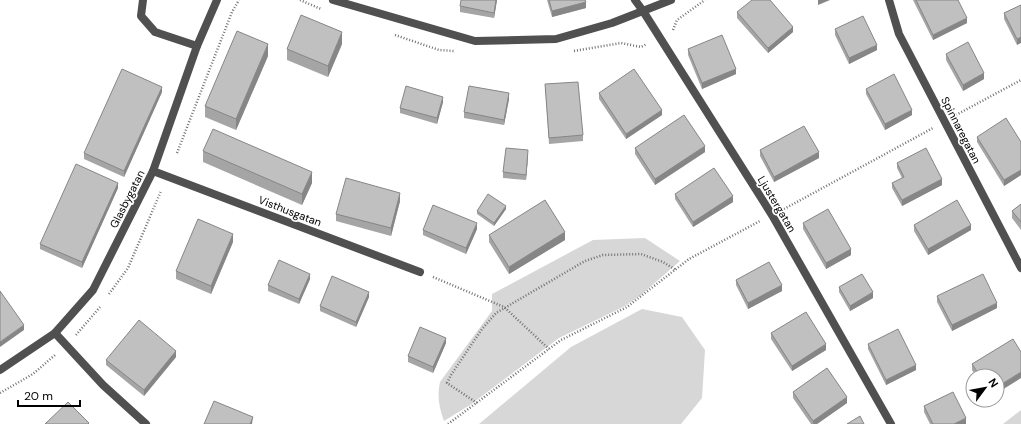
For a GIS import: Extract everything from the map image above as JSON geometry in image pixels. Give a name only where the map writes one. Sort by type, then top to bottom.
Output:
[{"type":"street","points":[[143,0],[141,16],[155,32],[197,46]]},
{"type":"street","name":"Glasbygatan","points":[[0,370],[55,333],[93,290],[153,171],[197,46],[217,0]]},
{"type":"street","points":[[333,0],[475,41],[556,40],[612,23],[671,0]]},
{"type":"street","name":"Ljustergatan","points":[[635,0],[644,11],[772,215],[891,424]]},
{"type":"street","name":"Spinnaregatan","points":[[889,0],[899,34],[1020,268]]},
{"type":"street","name":"Visthusgatan","points":[[153,171],[420,272]]},
{"type":"street","points":[[55,333],[103,385],[146,424]]},
{"type":"path","points":[[448,424],[561,340],[628,307],[690,259],[1021,80]]},
{"type":"path","points":[[477,403],[447,383],[482,329],[504,307],[572,267],[603,255],[641,254],[663,262],[676,270]]},
{"type":"path","points":[[420,272],[504,307],[549,349]]},
{"type":"shaded area","points":[[645,238],[680,261],[641,295],[625,306],[559,338],[470,405],[444,421],[439,402],[440,382],[492,311],[492,294],[593,240]]},
{"type":"shaded area","points":[[642,309],[682,317],[705,350],[702,398],[681,424],[479,424],[571,347]]},
{"type":"shaded area","points":[[1021,410],[1021,424],[1003,424]]},
{"type":"building","points":[[461,0],[496,0],[494,13],[460,6]]},
{"type":"building","points":[[549,0],[585,0],[586,2],[552,11]]},
{"type":"building","points":[[752,0],[770,0],[793,27],[768,48],[737,12]]},
{"type":"building","points":[[916,0],[958,0],[967,18],[933,35]]},
{"type":"building","points":[[1021,5],[1021,37],[1017,39],[1004,13]]},
{"type":"building","points":[[301,15],[342,32],[328,66],[287,49]]},
{"type":"building","points":[[863,16],[877,45],[849,58],[835,29]]},
{"type":"building","points":[[237,31],[268,44],[236,119],[205,106]]},
{"type":"building","points":[[722,35],[736,69],[702,83],[688,49]]},
{"type":"building","points":[[968,42],[984,73],[963,85],[946,54]]},
{"type":"building","points":[[122,69],[162,87],[124,171],[84,153]]},
{"type":"building","points":[[634,69],[662,110],[626,134],[599,93]]},
{"type":"building","points":[[894,74],[912,110],[885,124],[866,89]]},
{"type":"building","points":[[578,82],[583,135],[549,138],[545,84]]},
{"type":"building","points":[[406,86],[443,97],[437,118],[400,108]]},
{"type":"building","points":[[469,86],[509,93],[504,120],[464,112]]},
{"type":"building","points":[[684,115],[705,146],[655,179],[635,148]]},
{"type":"building","points":[[1006,118],[1021,142],[1021,170],[1004,180],[977,137]]},
{"type":"building","points":[[804,126],[819,152],[774,177],[760,150]]},
{"type":"building","points":[[213,129],[312,172],[302,194],[203,151]]},
{"type":"building","points":[[506,148],[528,150],[526,175],[503,172]]},
{"type":"building","points":[[926,148],[942,179],[902,200],[892,183],[904,177],[897,163]]},
{"type":"building","points":[[76,164],[118,183],[82,262],[40,244]]},
{"type":"building","points":[[714,168],[733,196],[693,222],[675,194]]},
{"type":"building","points":[[346,178],[400,193],[391,228],[336,214]]},
{"type":"building","points":[[488,194],[506,206],[494,223],[477,211]]},
{"type":"building","points":[[545,200],[565,232],[509,267],[489,235]]},
{"type":"building","points":[[957,200],[971,225],[928,249],[914,225]]},
{"type":"building","points":[[1021,204],[1021,222],[1012,211]]},
{"type":"building","points":[[433,205],[477,223],[466,248],[423,230]]},
{"type":"building","points":[[828,209],[851,249],[826,263],[803,223]]},
{"type":"building","points":[[198,219],[233,234],[211,286],[176,271]]},
{"type":"building","points":[[279,260],[310,274],[299,299],[268,285]]},
{"type":"building","points":[[769,262],[782,285],[748,303],[736,280]]},
{"type":"building","points":[[862,274],[873,292],[850,306],[839,287]]},
{"type":"building","points":[[983,274],[997,303],[952,325],[937,296]]},
{"type":"building","points":[[332,276],[369,292],[356,322],[320,306]]},
{"type":"building","points":[[0,291],[24,325],[0,342]]},
{"type":"building","points":[[806,312],[826,344],[792,366],[771,333]]},
{"type":"building","points":[[139,320],[176,351],[144,390],[106,360]]},
{"type":"building","points":[[420,327],[446,338],[433,367],[408,356]]},
{"type":"building","points":[[898,329],[916,365],[886,380],[868,344]]},
{"type":"building","points":[[1013,339],[1021,352],[1021,372],[1005,382],[1005,368],[975,368],[972,364]]},
{"type":"building","points":[[827,368],[847,397],[813,421],[793,392]]},
{"type":"building","points":[[953,392],[966,418],[954,424],[933,424],[924,406]]},
{"type":"building","points":[[214,401],[253,417],[250,424],[204,424]]},
{"type":"building","points":[[68,402],[89,423],[88,424],[45,424]]},
{"type":"building","points":[[860,416],[864,424],[847,424]]}]
